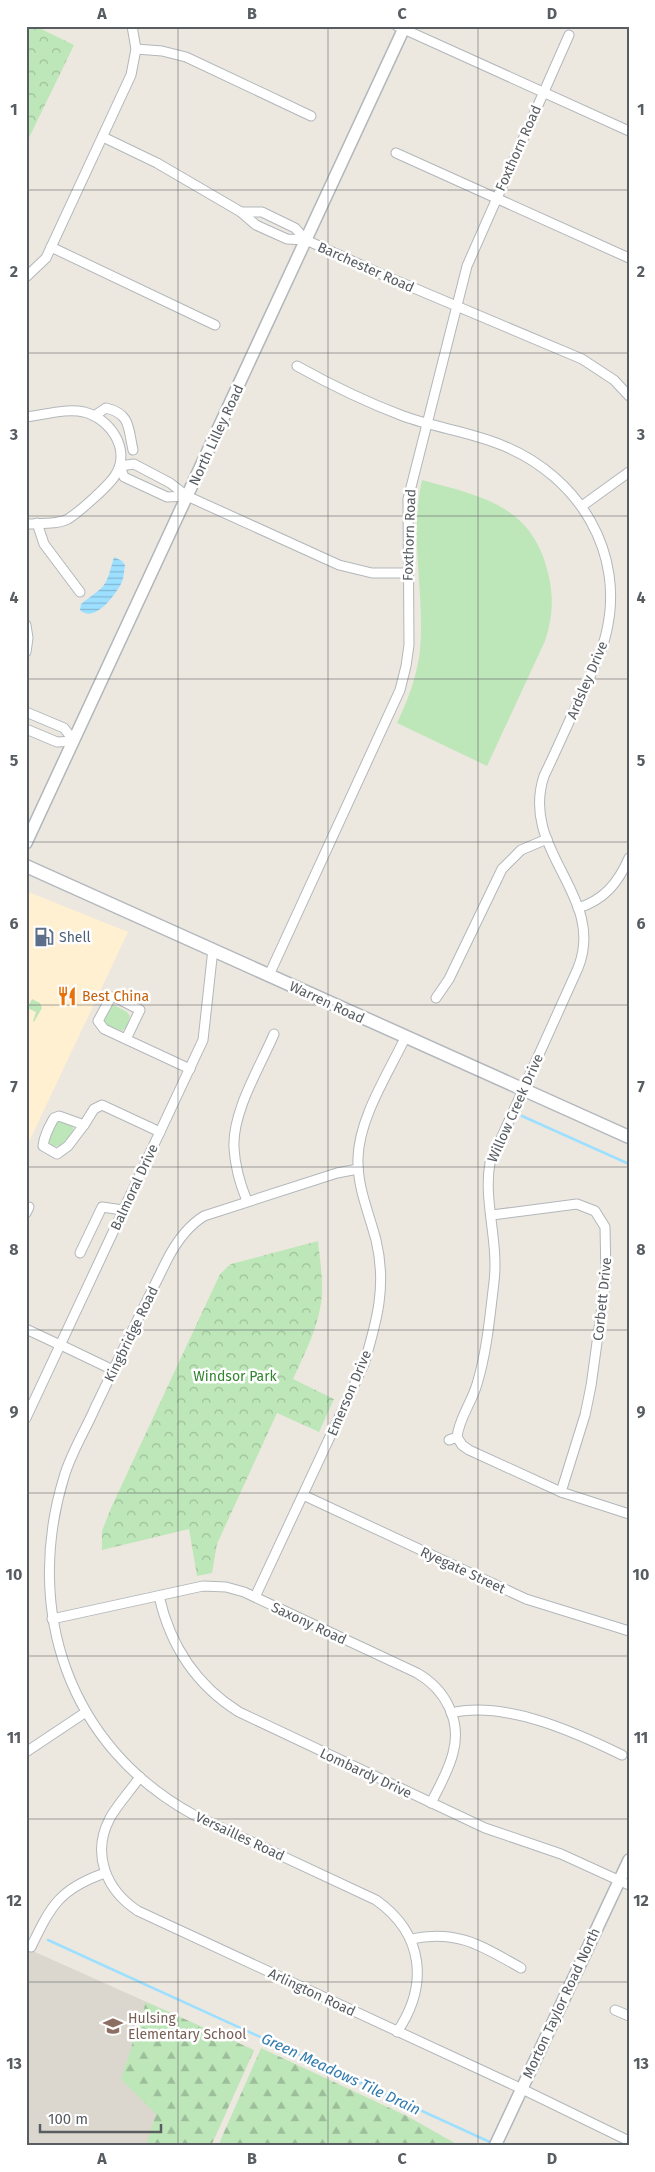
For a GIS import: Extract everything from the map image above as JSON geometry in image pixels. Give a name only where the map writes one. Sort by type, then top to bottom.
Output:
[{"type":"main road","name":"Warren Road","points":[[26,866],[213,949],[405,1038],[628,1134]]},
{"type":"street","points":[[26,277],[39,267],[51,247],[131,75],[136,49],[132,26]]},
{"type":"street","points":[[402,27],[629,131]]},
{"type":"street","name":"North Lilley Road","points":[[26,843],[306,240],[402,27]]},
{"type":"street","name":"Foxthorn Road","points":[[269,975],[400,690],[409,645],[407,573],[408,500],[426,422],[470,255],[569,35]]},
{"type":"street","points":[[136,49],[162,51],[186,57],[311,116]]},
{"type":"street","name":"Barchester Road","points":[[103,137],[140,154],[241,212],[256,224],[287,239],[306,240],[591,364],[614,380],[629,396]]},
{"type":"street","points":[[396,153],[629,258]]},
{"type":"street","points":[[241,212],[262,212],[295,228],[306,240]]},
{"type":"street","points":[[51,247],[215,325]]},
{"type":"street","name":"Ardsley Drive","points":[[297,366],[385,409],[485,438],[523,454],[558,478],[582,506],[597,532],[606,558],[610,584],[610,611],[606,634],[599,657],[541,786],[539,813],[542,828],[578,908]]},
{"type":"street","points":[[94,416],[106,408],[118,410],[125,417],[133,450]]},
{"type":"street","points":[[26,417],[72,411],[103,420],[115,435],[120,466],[124,477],[167,497],[187,496]]},
{"type":"street","points":[[120,466],[134,464],[170,483],[187,496],[339,565],[372,572],[407,573]]},
{"type":"street","points":[[26,524],[67,520],[111,482],[120,466]]},
{"type":"street","points":[[582,506],[629,472]]},
{"type":"street","points":[[37,523],[44,544],[80,592]]},
{"type":"street","points":[[26,625],[28,638],[26,652]]},
{"type":"street","points":[[26,712],[64,728],[74,741]]},
{"type":"street","points":[[26,729],[57,742],[74,741]]},
{"type":"street","points":[[436,998],[449,980],[502,869],[521,850],[547,839]]},
{"type":"street","points":[[578,908],[593,903],[610,890],[622,874],[629,858]]},
{"type":"street","name":"Willow Creek Drive","points":[[561,1492],[469,1450],[454,1439],[473,1397],[480,1374],[496,1267],[488,1176],[490,1163],[582,958],[585,933],[584,922],[578,908]]},
{"type":"street","name":"Balmoral Drive","points":[[26,1418],[62,1346],[123,1210],[203,1040],[213,949]]},
{"type":"street","points":[[126,1040],[140,1010],[115,997],[111,997],[98,1021],[100,1025],[126,1040],[190,1069]]},
{"type":"street","points":[[246,1201],[235,1161],[234,1136],[244,1102],[274,1034]]},
{"type":"street","name":"Emerson Drive","points":[[255,1597],[364,1364],[381,1300],[380,1257],[361,1192],[358,1169],[359,1147],[365,1123],[405,1038]]},
{"type":"street","points":[[84,1125],[64,1117],[54,1118],[44,1139],[43,1146],[57,1154],[68,1146],[84,1125],[94,1109],[102,1105],[160,1132]]},
{"type":"street","name":"Kingbridge Road","points":[[52,1619],[48,1578],[51,1537],[64,1476],[113,1370],[168,1258],[180,1239],[194,1222],[204,1216],[337,1173],[358,1169]]},
{"type":"street","name":"Corbett Drive","points":[[492,1215],[577,1204],[595,1211],[605,1227],[607,1250],[606,1277],[591,1386],[561,1492]]},
{"type":"street","points":[[80,1253],[102,1207],[123,1210]]},
{"type":"street","points":[[26,1329],[113,1370]]},
{"type":"street","points":[[561,1492],[629,1514]]},
{"type":"street","name":"Ryegate Street","points":[[303,1495],[526,1599],[629,1631]]},
{"type":"street","name":"Saxony Road","points":[[52,1619],[203,1586],[234,1588],[425,1678],[441,1694],[451,1713],[455,1731],[454,1751],[431,1803]]},
{"type":"street","name":"Lombardy Drive","points":[[159,1596],[163,1613],[182,1656],[201,1682],[225,1704],[263,1724],[485,1828],[561,1854],[624,1883]]},
{"type":"street","name":"Versailles Road","points":[[52,1619],[64,1666],[86,1712],[110,1747],[140,1777],[166,1798],[194,1814],[376,1900],[396,1917],[411,1939],[417,1961],[417,1986],[410,2009],[397,2032]]},
{"type":"street","points":[[451,1713],[475,1709],[541,1720],[575,1732],[622,1754]]},
{"type":"street","points":[[26,1752],[86,1712]]},
{"type":"street","name":"Arlington Road","points":[[140,1777],[114,1812],[106,1828],[102,1852],[105,1873],[118,1895],[138,1911],[520,2088],[629,2142]]},
{"type":"street","name":"Morton Taylor Road North","points":[[496,2144],[520,2088],[624,1883],[629,1860]]},
{"type":"street","points":[[31,1947],[49,1911],[62,1895],[81,1882],[105,1873]]},
{"type":"street","points":[[411,1939],[438,1935],[464,1938],[476,1942],[521,1968]]},
{"type":"street","points":[[615,2010],[629,2016]]},
{"type":"shaded area","points":[[26,891],[128,932],[26,1148]]},
{"type":"shaded area","name":"Hulsing Elementary School","points":[[26,1948],[254,2050],[211,2146],[26,2146]]},
{"type":"green space","points":[[26,26],[35,26],[74,45],[26,144]]},
{"type":"green space","points":[[422,480],[484,499],[501,507],[517,518],[530,532],[540,550],[548,573],[552,607],[545,641],[487,766],[397,723],[412,688],[420,650],[421,608],[417,522]]},
{"type":"green space","points":[[32,999],[40,1003],[42,1008],[34,1022],[36,1012],[27,1008]]},
{"type":"green space","points":[[114,1005],[127,1012],[130,1016],[126,1028],[122,1031],[107,1025],[104,1021],[109,1009]]},
{"type":"green space","points":[[60,1120],[72,1124],[74,1132],[60,1146],[52,1147],[47,1140],[56,1122]]},
{"type":"green space","name":"Windsor Park","points":[[318,1241],[322,1280],[321,1303],[306,1352],[293,1379],[334,1399],[319,1432],[277,1413],[217,1544],[212,1573],[197,1576],[189,1529],[102,1550],[102,1531],[111,1508],[220,1274],[231,1264]]},
{"type":"green space","points":[[146,2002],[254,2050],[211,2146],[146,2146],[156,2114],[121,2079]]},
{"type":"green space","points":[[261,2048],[407,2116],[460,2146],[218,2146]]},
{"type":"water","points":[[114,557],[125,565],[123,580],[119,587],[110,600],[98,610],[86,613],[80,610],[81,604],[104,585]]},
{"type":"waterway","points":[[522,1116],[629,1164]]},
{"type":"waterway","name":"Green Meadows Tile Drain","points":[[48,1940],[492,2143]]},
{"type":"place","name":"Shell","points":[[44,937]]},
{"type":"place","name":"Best China","points":[[67,996]]},
{"type":"place","name":"Hulsing Elementary School","points":[[113,2026]]}]
